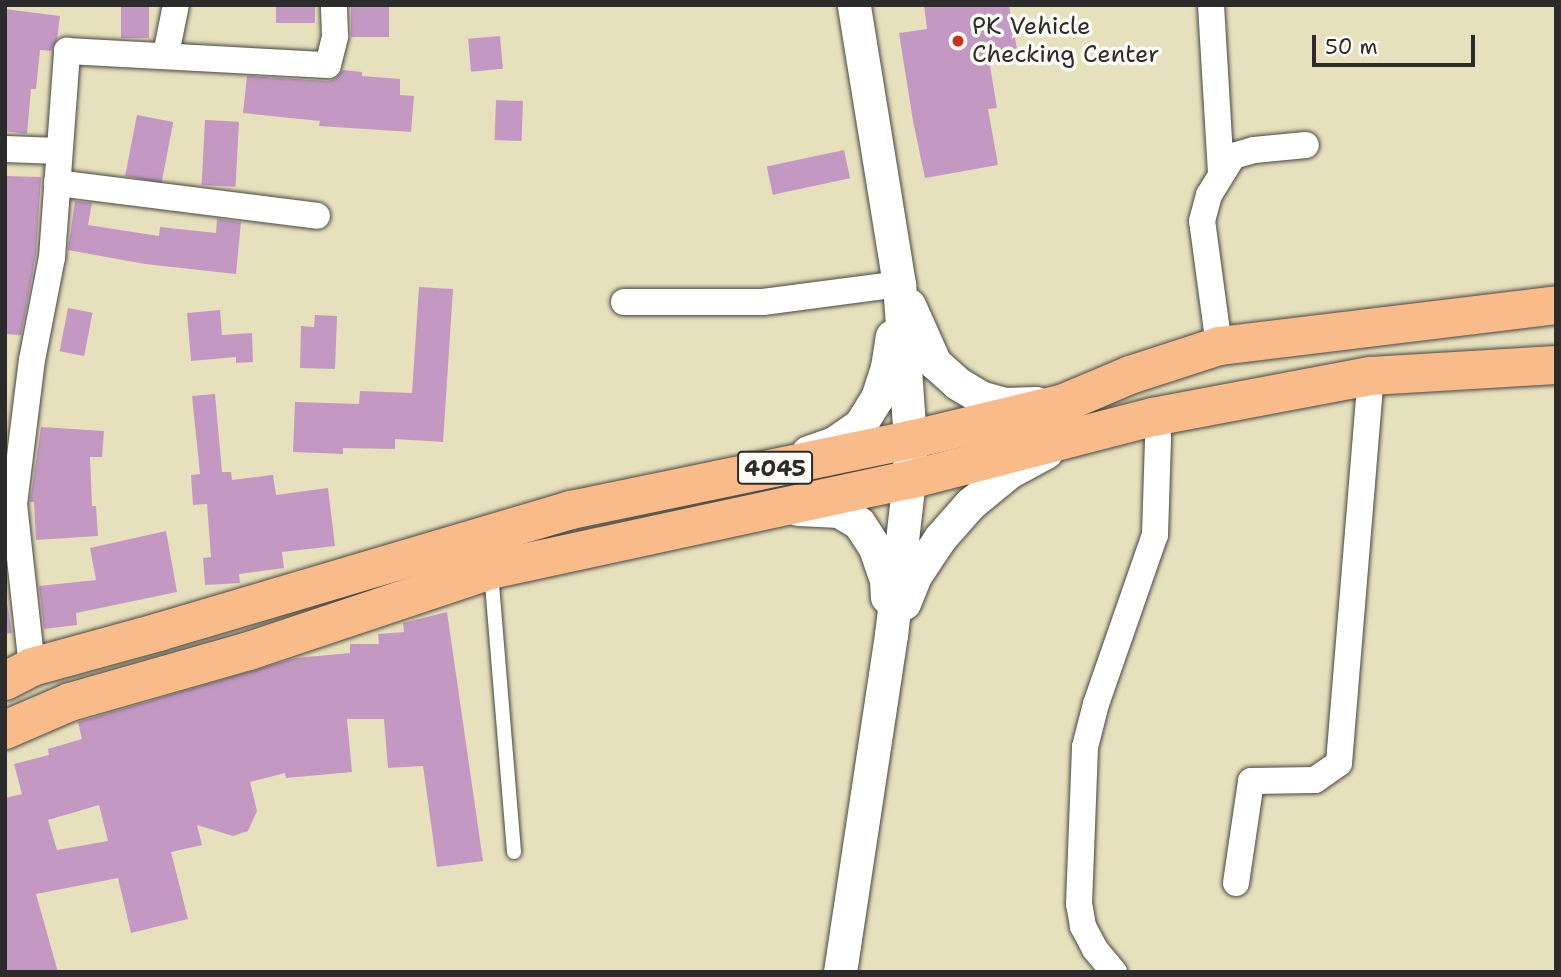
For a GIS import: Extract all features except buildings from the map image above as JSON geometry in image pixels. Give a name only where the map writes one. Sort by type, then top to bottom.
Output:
[{"type":"main road","name":"4045","points":[[5,730],[70,702],[249,651],[491,570],[909,480],[1068,420],[1130,375],[1219,345],[1556,305]]},
{"type":"main road","name":"4045","points":[[18,674],[571,510],[910,440],[1068,420],[1153,417],[1371,376],[1556,365]]},
{"type":"street","points":[[166,54],[176,5]]},
{"type":"street","points":[[18,674],[10,502],[32,360],[52,257],[67,51],[166,54],[328,65],[335,36],[334,5]]},
{"type":"street","points":[[840,972],[891,635],[909,480],[910,440],[899,284],[854,5]]},
{"type":"street","points":[[1211,5],[1221,172]]},
{"type":"street","points":[[1219,345],[1202,221],[1209,195],[1233,156],[1254,149],[1306,145]]},
{"type":"street","points":[[5,149],[59,151]]},
{"type":"street","points":[[57,183],[317,216]]},
{"type":"street","points":[[624,302],[763,302],[899,284]]},
{"type":"street","points":[[899,284],[935,363],[957,383],[980,397],[1068,420]]},
{"type":"street","points":[[739,475],[834,443],[860,425],[877,398],[887,367],[899,284]]},
{"type":"street","points":[[1236,883],[1251,781],[1315,780],[1339,763],[1371,376]]},
{"type":"street","points":[[1114,972],[1095,949],[1083,926],[1079,904],[1085,747],[1096,704],[1155,535],[1158,437],[1153,417]]},
{"type":"street","points":[[891,635],[916,574],[940,538],[970,504],[1068,420]]},
{"type":"street","points":[[773,509],[821,508],[839,511],[859,523],[875,548],[886,580],[891,635]]},
{"type":"lane","points":[[491,570],[514,852]]},
{"type":"place","name":"PK Vehicle Checking Center","points":[[958,41]]}]
